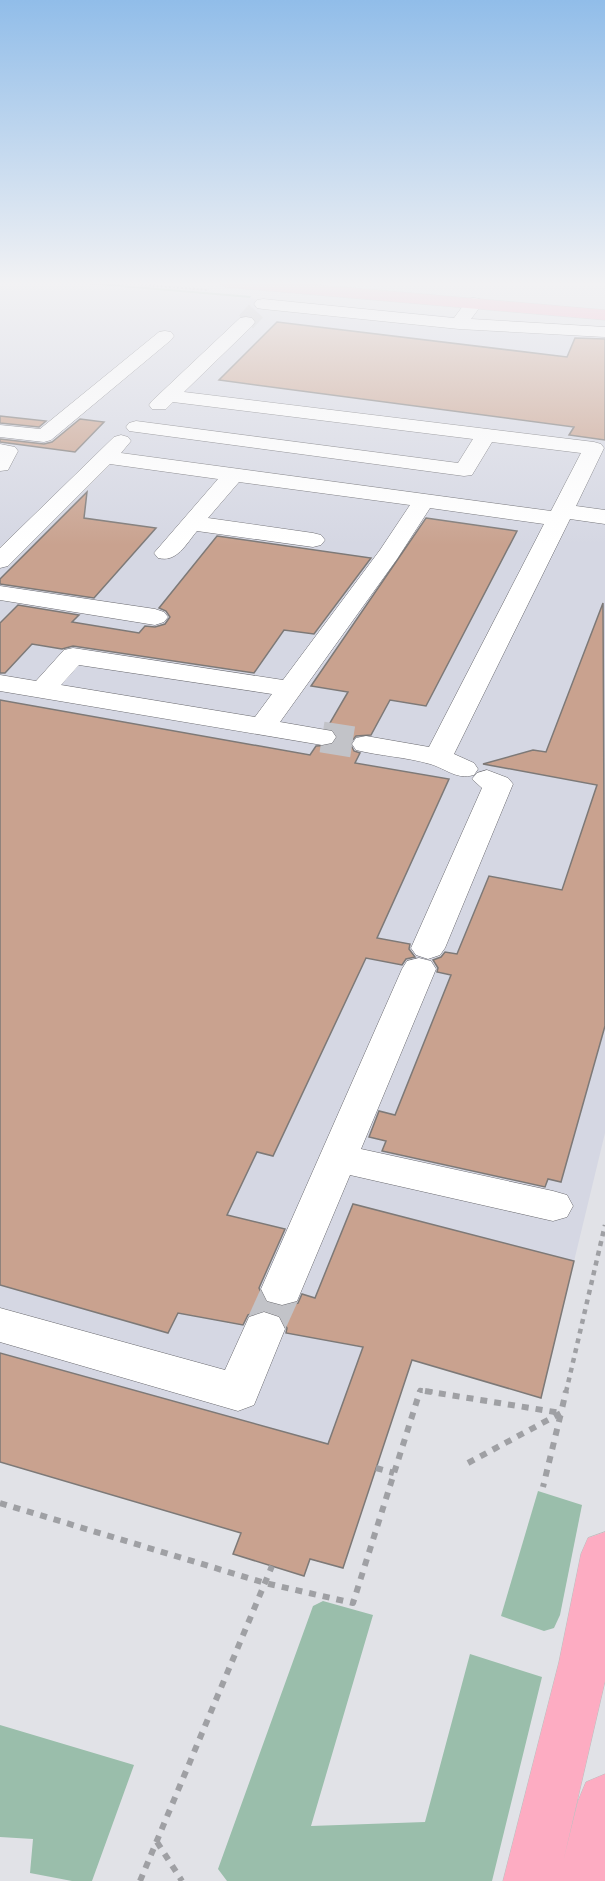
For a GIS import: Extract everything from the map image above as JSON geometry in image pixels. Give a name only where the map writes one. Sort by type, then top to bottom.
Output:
[{"type":"main road","points":[[531,1881],[584,1662],[605,1554]]},
{"type":"main road","points":[[587,1881],[605,1801]]},
{"type":"lane","points":[[0,431],[44,436],[124,370]]},
{"type":"lane","points":[[0,561],[196,370]]},
{"type":"lane","points":[[169,396],[594,448],[560,515],[463,768]]},
{"type":"lane","points":[[136,427],[464,470],[486,435]]},
{"type":"lane","points":[[0,450],[8,451],[0,465]]},
{"type":"lane","points":[[105,457],[424,501],[560,515],[605,517]]},
{"type":"lane","points":[[165,553],[233,474]]},
{"type":"lane","points":[[262,727],[389,554],[424,501]]},
{"type":"lane","points":[[192,523],[313,540]]},
{"type":"lane","points":[[0,592],[155,617]]},
{"type":"lane","points":[[42,690],[72,656],[290,689]]},
{"type":"lane","points":[[0,682],[321,737]]},
{"type":"lane","points":[[282,1289],[498,784],[463,768],[366,744]]},
{"type":"lane","points":[[338,1158],[553,1206]]},
{"type":"lane","points":[[0,1325],[238,1392],[264,1329]]},
{"type":"path","points":[[543,1487],[605,1225]]},
{"type":"path","points":[[0,1503],[265,1583],[353,1603],[420,1390],[561,1413]]},
{"type":"path","points":[[468,1463],[561,1413]]},
{"type":"path","points":[[376,1468],[394,1473]]},
{"type":"path","points":[[140,1881],[272,1566]]},
{"type":"path","points":[[157,1841],[182,1881]]},
{"type":"shaded area","points":[[0,370],[605,370],[605,1133],[541,1398],[412,1360],[343,1568],[310,1559],[304,1576],[233,1554],[241,1533],[0,1462]]},
{"type":"green space","points":[[538,1491],[582,1505],[560,1615],[554,1628],[544,1631],[501,1616]]},
{"type":"green space","points":[[323,1601],[373,1615],[311,1826],[425,1822],[470,1654],[542,1677],[492,1881],[227,1881],[218,1869],[313,1606]]},
{"type":"green space","points":[[0,1725],[134,1765],[92,1881],[72,1881],[30,1873],[33,1839],[0,1837]]},
{"type":"building","points":[[229,370],[605,370],[605,440],[569,435],[574,427],[219,380]]},
{"type":"building","points":[[0,416],[46,421],[39,427],[0,423]]},
{"type":"building","points":[[80,419],[104,422],[75,452],[0,442],[0,439],[44,444],[52,442]]},
{"type":"building","points":[[87,492],[84,518],[156,528],[94,598],[0,584],[0,579]]},
{"type":"building","points":[[426,518],[517,531],[426,706],[390,700],[371,735],[356,736],[350,743],[354,751],[360,753],[355,763],[449,779],[377,938],[410,944],[409,949],[415,957],[406,959],[402,965],[366,958],[273,1156],[257,1152],[227,1215],[285,1229],[259,1288],[265,1302],[281,1307],[298,1303],[302,1294],[315,1298],[353,1204],[574,1261],[541,1398],[412,1360],[343,1568],[310,1559],[304,1576],[233,1554],[241,1533],[0,1462],[0,1353],[328,1444],[363,1347],[286,1333],[287,1328],[281,1316],[265,1310],[248,1315],[243,1325],[178,1313],[168,1333],[0,1285],[0,700],[310,755],[316,746],[332,745],[338,738],[334,730],[327,728],[348,692],[311,686]]},
{"type":"building","points":[[217,536],[371,558],[314,634],[284,630],[254,673],[73,646],[62,649],[32,644],[5,673],[0,673],[0,623],[18,605],[79,615],[72,622],[139,633],[145,626],[155,627],[165,624],[170,617],[166,611],[159,608]]},
{"type":"building","points":[[603,603],[605,1026],[561,1182],[548,1179],[545,1187],[382,1151],[386,1141],[369,1137],[379,1111],[395,1115],[451,975],[437,972],[438,968],[433,960],[441,957],[445,952],[457,954],[489,876],[562,890],[597,785],[483,764],[533,750],[546,752]]},
{"type":"tunnel","points":[[322,737],[366,744]]},
{"type":"tunnel","points":[[264,1329],[282,1289]]}]
